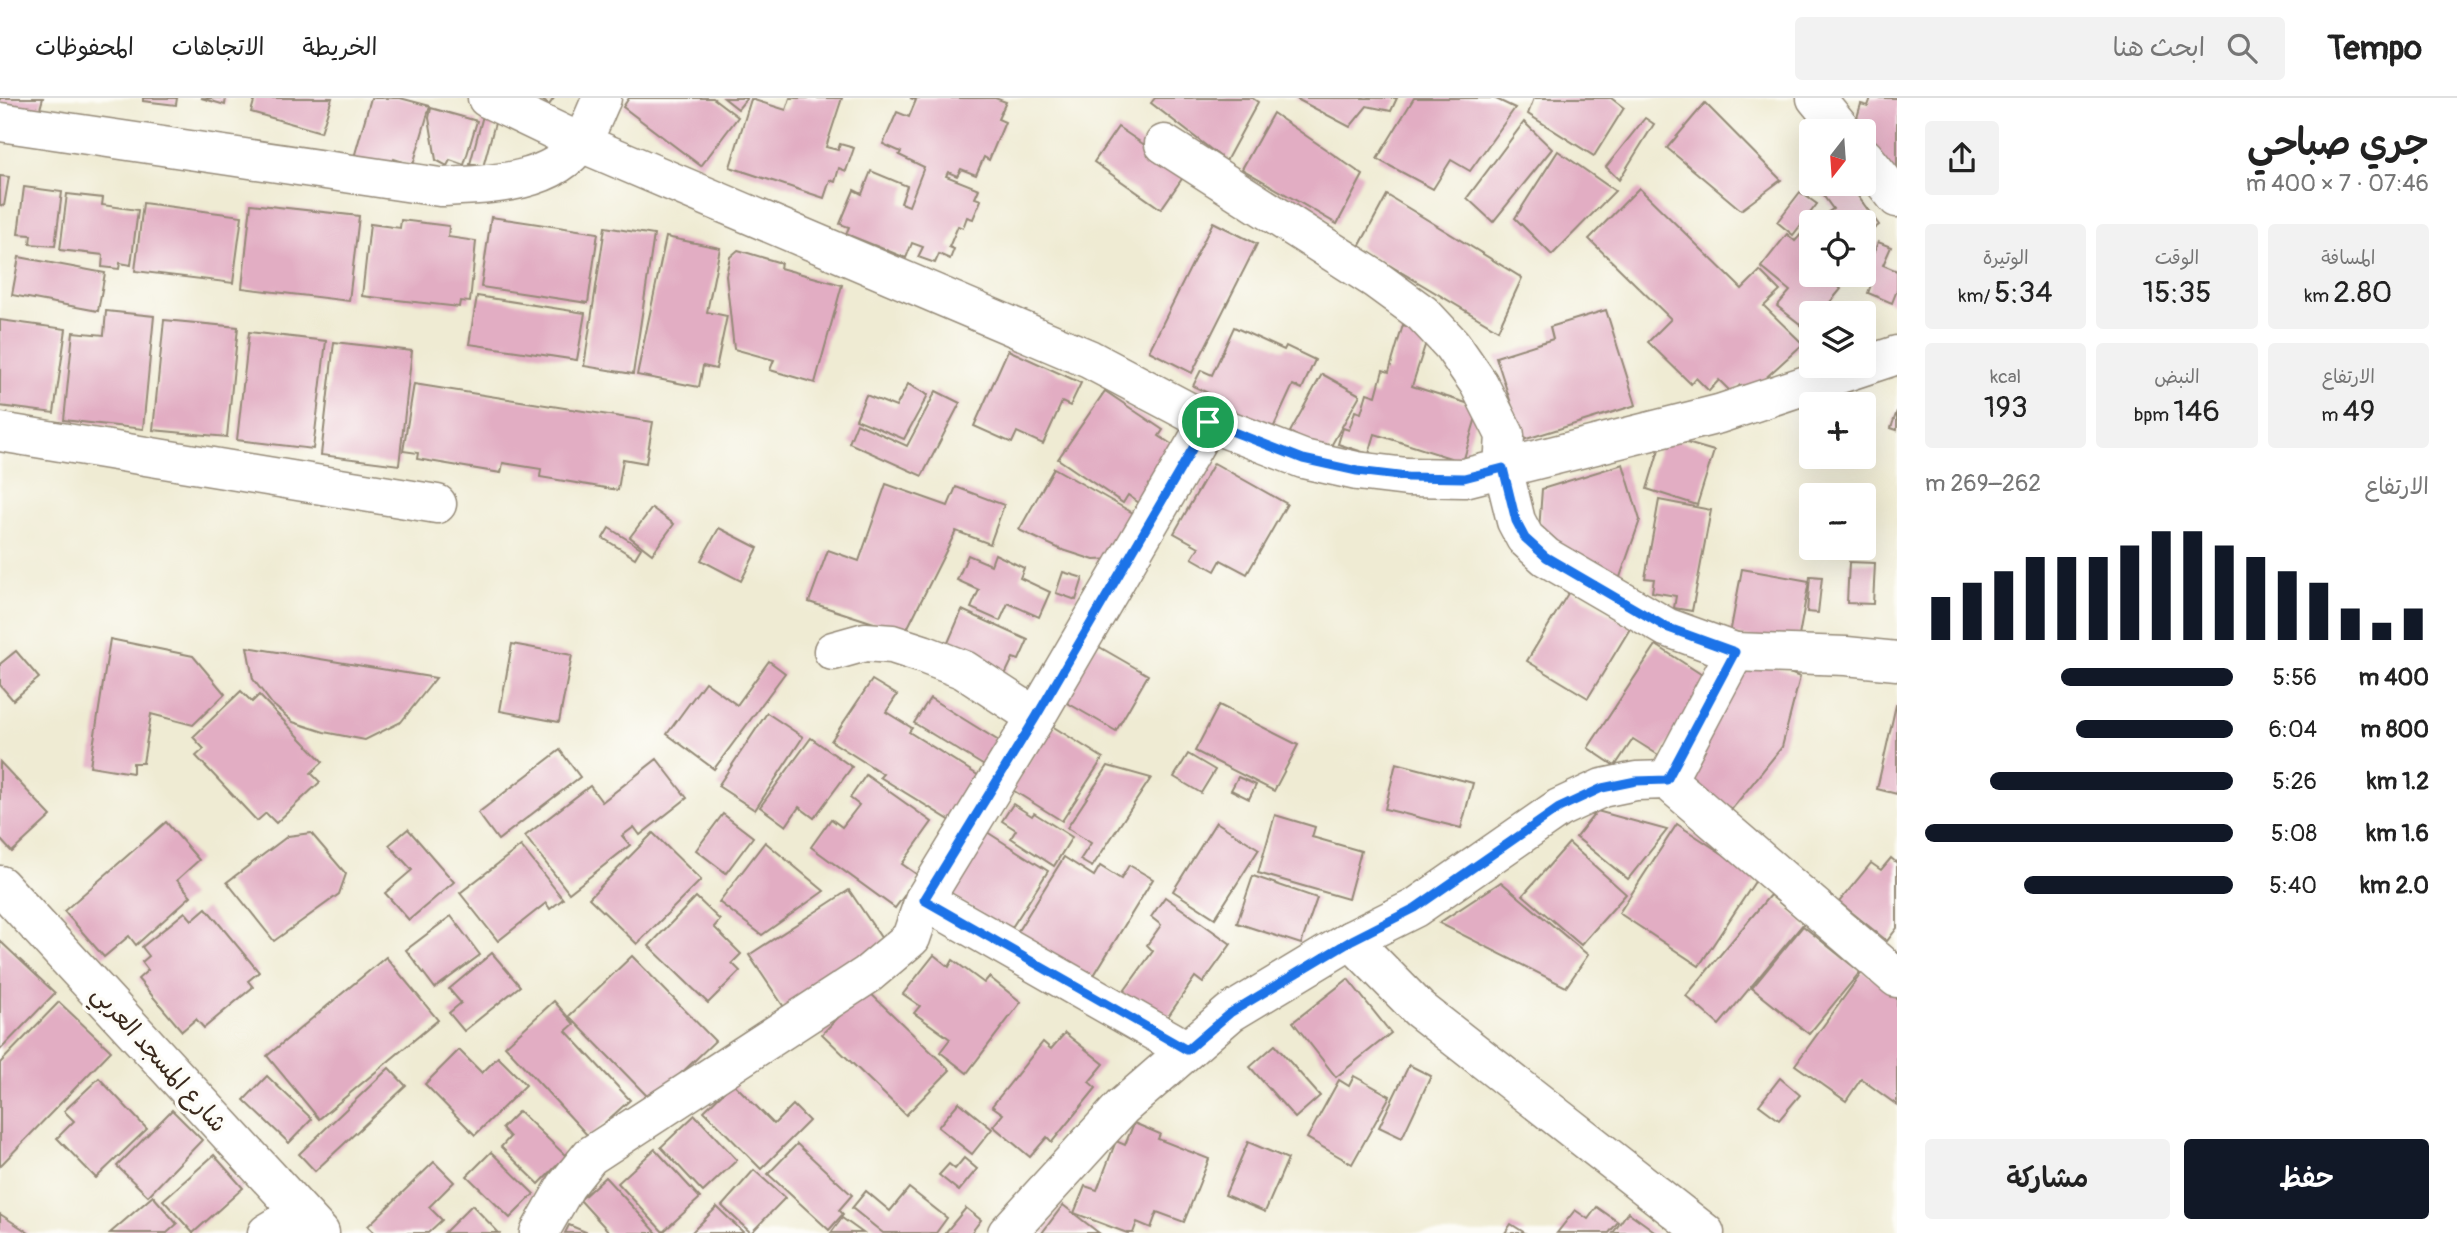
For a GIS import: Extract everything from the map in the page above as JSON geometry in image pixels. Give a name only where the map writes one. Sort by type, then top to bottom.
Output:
[{"type":"street","points":[[486,98],[581,143],[1089,359],[1208,422],[1303,459],[1357,471],[1407,477],[1464,478],[1719,414],[1897,355]]},
{"type":"street","points":[[0,122],[440,187],[488,185],[530,177],[565,159],[581,143],[602,98]]},
{"type":"street","points":[[1816,98],[1833,119]]},
{"type":"street","points":[[1164,144],[1375,279],[1423,314],[1452,345],[1479,384],[1505,435],[1503,468],[1516,521],[1525,538],[1546,557],[1666,627],[1735,652],[1846,656],[1897,661]]},
{"type":"street","points":[[1876,172],[1897,198]]},
{"type":"street","points":[[539,1233],[566,1186],[590,1156],[867,975],[911,938],[924,900],[1036,717],[1208,422]]},
{"type":"street","points":[[0,432],[437,504]]},
{"type":"street","points":[[833,651],[865,642],[892,644],[923,654],[964,670],[1036,717]]},
{"type":"street","points":[[1667,780],[1735,652]]},
{"type":"street","points":[[1007,1233],[1122,1107],[1230,1013],[1352,940],[1415,908],[1559,808],[1602,788],[1636,781],[1667,780],[1897,978]]},
{"type":"street","name":"شارع المسجد العربي","points":[[0,884],[310,1223]]},
{"type":"street","points":[[924,900],[1187,1050]]},
{"type":"street","points":[[1352,940],[1419,1009],[1705,1233]]},
{"type":"street","points":[[267,1233],[310,1223]]},
{"type":"building","points":[[0,98],[43,98],[39,112],[0,103]]},
{"type":"building","points":[[143,98],[177,98],[176,105],[143,101]]},
{"type":"building","points":[[201,98],[226,98],[225,105]]},
{"type":"building","points":[[255,98],[332,98],[321,132],[251,112]]},
{"type":"building","points":[[371,98],[400,98],[430,106],[413,165],[394,159],[390,172],[353,161]]},
{"type":"building","points":[[540,98],[554,98],[549,105]]},
{"type":"building","points":[[629,98],[713,98],[738,117],[701,166],[623,107]]},
{"type":"building","points":[[724,98],[747,98],[738,109]]},
{"type":"building","points":[[790,98],[842,98],[826,147],[838,150],[840,144],[854,148],[846,171],[839,168],[835,182],[830,180],[824,198],[730,167],[751,99],[786,110]]},
{"type":"building","points":[[910,98],[995,98],[1006,102],[998,119],[1005,122],[989,160],[984,157],[976,175],[961,169],[957,176],[948,172],[946,176],[979,189],[975,198],[981,200],[973,219],[967,217],[963,228],[958,226],[949,247],[954,249],[950,259],[939,254],[935,263],[918,257],[923,247],[912,243],[906,258],[846,234],[849,227],[840,224],[854,190],[862,194],[871,171],[907,186],[901,203],[909,206],[924,167],[883,144],[897,112],[909,117],[916,100]]},
{"type":"building","points":[[1155,98],[1252,98],[1258,102],[1226,161],[1151,103]]},
{"type":"building","points":[[1295,98],[1397,98],[1391,111],[1367,106],[1350,127]]},
{"type":"building","points":[[1414,98],[1494,98],[1515,108],[1470,171],[1451,160],[1433,189],[1377,159]]},
{"type":"building","points":[[1534,98],[1611,98],[1624,108],[1594,156],[1528,114]]},
{"type":"building","points":[[1871,98],[1897,98],[1897,186],[1876,159],[1876,119],[1857,119],[1861,104],[1868,106]]},
{"type":"building","points":[[1705,103],[1781,180],[1741,210],[1667,148]]},
{"type":"building","points":[[431,108],[477,121],[464,165],[450,160],[447,166],[436,160],[429,118]]},
{"type":"building","points":[[485,108],[498,112],[483,167],[470,164]]},
{"type":"building","points":[[1273,113],[1363,175],[1337,224],[1242,169]]},
{"type":"building","points":[[1645,118],[1654,124],[1619,180],[1606,167]]},
{"type":"building","points":[[1524,122],[1552,149],[1493,222],[1467,198]]},
{"type":"building","points":[[1118,127],[1186,173],[1161,209],[1094,162]]},
{"type":"building","points":[[1558,151],[1615,191],[1552,255],[1515,218]]},
{"type":"building","points":[[0,176],[9,177],[4,206],[0,205]]},
{"type":"building","points":[[24,187],[62,192],[55,246],[30,244],[31,235],[18,234]]},
{"type":"building","points":[[1639,188],[1742,289],[1760,271],[1780,291],[1764,306],[1799,340],[1799,348],[1750,392],[1740,385],[1732,393],[1719,380],[1709,391],[1696,378],[1691,384],[1648,342],[1671,319],[1589,239]]},
{"type":"building","points":[[1799,193],[1799,196],[1806,196],[1817,204],[1812,210],[1799,210],[1799,227],[1793,235],[1777,222]]},
{"type":"building","points":[[67,194],[103,198],[102,205],[138,210],[131,265],[120,263],[119,269],[102,267],[103,255],[60,250]]},
{"type":"building","points":[[1387,195],[1522,278],[1498,330],[1359,247]]},
{"type":"building","points":[[1824,196],[1858,196],[1868,210],[1831,210]]},
{"type":"building","points":[[143,203],[242,216],[233,283],[135,271]]},
{"type":"building","points":[[251,204],[359,216],[349,301],[242,288]]},
{"type":"building","points":[[491,217],[598,233],[588,303],[481,287]]},
{"type":"building","points":[[401,220],[449,226],[448,237],[476,241],[470,302],[460,301],[459,307],[362,296],[370,224],[400,228]]},
{"type":"building","points":[[1213,222],[1257,244],[1192,373],[1149,351]]},
{"type":"building","points":[[605,227],[654,235],[633,374],[584,366]]},
{"type":"building","points":[[1787,234],[1795,241],[1799,237],[1799,287],[1841,289],[1831,301],[1799,301],[1799,323],[1777,306],[1790,291],[1761,267]]},
{"type":"building","points":[[666,237],[720,248],[707,312],[727,316],[716,369],[703,366],[699,387],[637,375]]},
{"type":"building","points":[[1878,242],[1891,247],[1883,265],[1897,271],[1897,290],[1892,303],[1868,293],[1870,287],[1876,287]]},
{"type":"building","points":[[738,250],[781,263],[780,268],[842,285],[815,383],[770,370],[774,360],[734,349],[726,275],[730,257]]},
{"type":"building","points":[[19,257],[105,273],[98,311],[12,295]]},
{"type":"building","points":[[477,296],[585,313],[577,360],[469,344]]},
{"type":"building","points":[[1606,310],[1636,405],[1523,440],[1496,357],[1553,339],[1550,327]]},
{"type":"building","points":[[106,311],[154,316],[143,429],[64,420],[73,332],[104,335]]},
{"type":"building","points":[[0,320],[66,329],[54,413],[0,406]]},
{"type":"building","points":[[164,320],[238,327],[227,437],[153,430]]},
{"type":"building","points":[[1403,325],[1429,333],[1412,386],[1479,407],[1463,462],[1375,434],[1369,454],[1338,444],[1343,428],[1349,430],[1355,411],[1361,413],[1367,393],[1376,396],[1383,370],[1389,372]]},
{"type":"building","points":[[1234,327],[1284,350],[1286,346],[1315,360],[1302,389],[1293,385],[1270,435],[1219,412],[1225,401],[1193,386],[1201,370],[1212,375]]},
{"type":"building","points":[[249,332],[326,341],[313,449],[237,440]]},
{"type":"building","points":[[334,342],[412,351],[399,465],[321,455]]},
{"type":"building","points":[[1008,350],[1081,383],[1070,406],[1062,402],[1043,444],[1017,432],[1012,443],[974,426]]},
{"type":"building","points":[[1322,374],[1360,395],[1327,453],[1290,432]]},
{"type":"building","points":[[414,384],[653,422],[646,463],[623,459],[618,490],[540,477],[541,469],[503,463],[501,473],[417,459],[418,453],[403,451]]},
{"type":"building","points":[[908,384],[928,395],[904,439],[856,419],[866,395],[896,407]]},
{"type":"building","points":[[936,391],[960,403],[922,476],[849,443],[857,423],[907,446]]},
{"type":"building","points":[[1105,391],[1163,430],[1159,436],[1179,449],[1150,511],[1128,495],[1123,503],[1058,459]]},
{"type":"building","points":[[1897,411],[1897,430],[1891,428]]},
{"type":"building","points":[[1663,436],[1714,451],[1697,505],[1647,489]]},
{"type":"building","points":[[1214,463],[1287,504],[1247,574],[1221,560],[1215,571],[1192,558],[1199,547],[1174,533]]},
{"type":"building","points":[[1623,464],[1640,520],[1619,580],[1538,545],[1542,489]]},
{"type":"building","points":[[1054,468],[1140,517],[1116,559],[1094,560],[1060,549],[1019,530]]},
{"type":"building","points":[[886,484],[948,506],[956,487],[1004,505],[990,544],[956,531],[905,633],[809,602],[828,550],[859,561]]},
{"type":"building","points":[[1659,500],[1711,510],[1692,611],[1674,608],[1676,596],[1652,592],[1654,579],[1645,578]]},
{"type":"building","points":[[652,508],[674,524],[652,554],[630,537]]},
{"type":"building","points":[[609,528],[641,548],[635,558],[603,538]]},
{"type":"building","points":[[719,528],[758,548],[741,581],[701,560]]},
{"type":"building","points":[[995,554],[1024,568],[1020,578],[1050,592],[1039,617],[1008,603],[1000,621],[971,608],[979,590],[957,580],[968,555],[991,565]]},
{"type":"building","points":[[1849,562],[1875,563],[1873,604],[1847,603]]},
{"type":"building","points":[[1742,569],[1809,581],[1797,647],[1730,634]]},
{"type":"building","points":[[1063,572],[1083,578],[1076,600],[1056,593]]},
{"type":"building","points":[[1810,576],[1822,577],[1818,613],[1807,612]]},
{"type":"building","points":[[1570,590],[1631,627],[1588,698],[1527,661]]},
{"type":"building","points":[[962,610],[1028,640],[1019,660],[1013,658],[1003,679],[944,652]]},
{"type":"building","points":[[110,639],[193,656],[225,694],[193,725],[151,714],[143,763],[133,763],[133,773],[90,766]]},
{"type":"building","points":[[512,644],[572,655],[559,722],[500,711]]},
{"type":"building","points":[[1096,645],[1148,675],[1116,731],[1064,701]]},
{"type":"building","points":[[1656,645],[1710,680],[1660,756],[1633,739],[1615,766],[1588,748]]},
{"type":"building","points":[[247,647],[436,678],[401,722],[365,740],[324,732],[293,722],[272,704],[253,679]]},
{"type":"building","points":[[16,651],[39,678],[13,700],[0,685],[0,664]]},
{"type":"building","points":[[1752,659],[1800,677],[1782,747],[1732,809],[1683,779]]},
{"type":"building","points":[[769,661],[785,673],[714,769],[667,734],[705,682],[737,705]]},
{"type":"building","points":[[872,680],[897,695],[886,712],[912,728],[909,732],[984,779],[956,824],[880,777],[883,774],[831,741]]},
{"type":"building","points":[[241,691],[252,702],[259,695],[323,762],[311,773],[320,782],[276,823],[266,813],[257,821],[196,756],[204,749],[193,737]]},
{"type":"building","points":[[930,698],[1002,743],[986,767],[914,723]]},
{"type":"building","points":[[1219,705],[1298,745],[1274,791],[1195,751]]},
{"type":"building","points":[[1897,705],[1897,794],[1877,789]]},
{"type":"building","points":[[767,713],[803,737],[755,810],[718,786]]},
{"type":"building","points":[[1052,726],[1103,758],[1062,821],[1011,789]]},
{"type":"building","points":[[811,738],[852,767],[814,818],[799,807],[786,826],[760,807]]},
{"type":"building","points":[[560,750],[580,777],[498,840],[478,813]]},
{"type":"building","points":[[1188,754],[1215,770],[1201,793],[1174,777]]},
{"type":"building","points":[[657,759],[687,798],[640,835],[634,827],[622,836],[630,845],[569,893],[525,836],[590,786],[602,802]]},
{"type":"building","points":[[0,762],[51,816],[12,852],[0,839]]},
{"type":"building","points":[[1396,763],[1473,783],[1461,828],[1385,809]]},
{"type":"building","points":[[1108,766],[1151,778],[1092,867],[1080,860],[1091,843],[1067,828]]},
{"type":"building","points":[[866,775],[932,822],[902,864],[919,876],[895,908],[811,847],[831,819],[842,827],[859,805],[850,798]]},
{"type":"building","points":[[1238,777],[1256,785],[1249,799],[1231,790]]},
{"type":"building","points":[[1013,804],[1032,816],[1034,813],[1072,837],[1054,866],[1011,838],[1016,830],[1002,821]]},
{"type":"building","points":[[1597,811],[1667,830],[1628,879],[1576,837]]},
{"type":"building","points":[[723,814],[753,837],[726,873],[696,850]]},
{"type":"building","points":[[1275,815],[1315,827],[1312,837],[1361,851],[1348,899],[1258,873]]},
{"type":"building","points":[[166,822],[199,860],[177,880],[191,896],[136,945],[129,936],[104,957],[64,911]]},
{"type":"building","points":[[1216,822],[1259,849],[1215,918],[1173,891]]},
{"type":"building","points":[[1677,824],[1758,877],[1699,966],[1619,913]]},
{"type":"building","points":[[408,829],[454,882],[409,920],[385,893],[412,870],[389,845]]},
{"type":"building","points":[[987,832],[1048,871],[1009,932],[948,893]]},
{"type":"building","points":[[311,833],[346,874],[339,894],[274,941],[227,882],[288,836]]},
{"type":"building","points":[[653,833],[701,880],[637,944],[589,898]]},
{"type":"building","points":[[765,842],[824,891],[762,935],[719,902]]},
{"type":"building","points":[[1569,843],[1626,894],[1581,945],[1523,895]]},
{"type":"building","points":[[521,846],[563,899],[550,909],[546,903],[498,941],[460,893]]},
{"type":"building","points":[[1064,857],[1094,876],[1100,866],[1121,879],[1129,865],[1153,879],[1091,980],[1016,934]]},
{"type":"building","points":[[1891,858],[1897,863],[1897,928],[1887,941],[1839,902],[1871,863],[1881,870]]},
{"type":"building","points":[[1253,876],[1317,898],[1301,944],[1237,923]]},
{"type":"building","points":[[1501,882],[1588,955],[1566,987],[1439,923]]},
{"type":"building","points":[[849,890],[888,948],[788,1013],[749,955]]},
{"type":"building","points":[[1770,895],[1804,923],[1719,1025],[1686,996]]},
{"type":"building","points":[[696,897],[720,920],[714,927],[741,954],[732,963],[740,971],[708,1003],[649,946]]},
{"type":"building","points":[[1165,897],[1231,944],[1203,983],[1195,977],[1163,1024],[1122,994],[1153,951],[1147,945],[1161,925],[1151,917]]},
{"type":"building","points":[[206,908],[259,972],[248,981],[253,987],[204,1028],[196,1019],[182,1031],[138,979],[148,970],[142,962],[149,956],[142,947],[185,912],[192,920]]},
{"type":"building","points":[[451,916],[480,955],[435,988],[406,950]]},
{"type":"building","points":[[1803,926],[1860,972],[1809,1034],[1752,988]]},
{"type":"building","points":[[0,941],[55,993],[0,1050]]},
{"type":"building","points":[[492,953],[520,986],[464,1031],[449,1013],[461,1003],[449,989]]},
{"type":"building","points":[[934,955],[949,967],[953,960],[984,983],[989,977],[1021,1002],[967,1073],[940,1052],[950,1039],[914,1013],[920,1006],[903,994]]},
{"type":"building","points":[[632,956],[715,1041],[652,1101],[569,1016]]},
{"type":"building","points":[[386,957],[438,1020],[319,1119],[267,1056]]},
{"type":"building","points":[[1863,971],[1897,995],[1897,1105],[1861,1079],[1846,1101],[1795,1065]]},
{"type":"building","points":[[1348,979],[1391,1033],[1336,1077],[1293,1022]]},
{"type":"building","points":[[866,989],[950,1070],[906,1115],[822,1034]]},
{"type":"building","points":[[554,1001],[574,1024],[566,1031],[630,1100],[589,1137],[505,1046]]},
{"type":"building","points":[[59,1002],[111,1051],[0,1166],[0,1063]]},
{"type":"building","points":[[1065,1033],[1104,1064],[1089,1082],[1096,1088],[1052,1142],[1047,1137],[1030,1157],[993,1126],[1003,1114],[992,1106],[1043,1042],[1051,1049]]},
{"type":"building","points":[[1275,1045],[1320,1096],[1295,1118],[1250,1067]]},
{"type":"building","points":[[459,1050],[482,1073],[498,1057],[526,1085],[475,1135],[425,1084]]},
{"type":"building","points":[[1409,1065],[1431,1076],[1402,1138],[1379,1127]]},
{"type":"building","points":[[389,1068],[406,1086],[315,1171],[299,1154]]},
{"type":"building","points":[[267,1076],[312,1119],[289,1143],[244,1100]]},
{"type":"building","points":[[1354,1076],[1390,1096],[1352,1164],[1307,1138],[1339,1080],[1349,1086]]},
{"type":"building","points":[[99,1078],[147,1129],[96,1178],[57,1138],[74,1121],[64,1111]]},
{"type":"building","points":[[1780,1078],[1800,1095],[1779,1120],[1759,1105]]},
{"type":"building","points":[[733,1083],[774,1124],[793,1105],[809,1121],[761,1169],[704,1111]]},
{"type":"building","points":[[959,1102],[992,1129],[972,1154],[938,1127]]},
{"type":"building","points":[[172,1110],[202,1140],[148,1196],[117,1166]]},
{"type":"building","points":[[519,1111],[566,1156],[539,1184],[501,1147],[510,1137],[502,1128]]},
{"type":"building","points":[[695,1115],[737,1160],[703,1192],[661,1147]]},
{"type":"building","points":[[1134,1123],[1160,1134],[1158,1139],[1209,1159],[1184,1222],[1157,1212],[1151,1228],[1137,1222],[1133,1233],[1127,1233],[1074,1213],[1085,1186],[1097,1190],[1116,1141],[1125,1145]]},
{"type":"building","points":[[1248,1142],[1288,1159],[1265,1212],[1225,1195]]},
{"type":"building","points":[[797,1144],[852,1195],[839,1210],[843,1214],[829,1230],[768,1174]]},
{"type":"building","points":[[655,1149],[700,1198],[663,1232],[618,1183]]},
{"type":"building","points":[[491,1152],[534,1194],[510,1218],[467,1176]]},
{"type":"building","points":[[214,1155],[243,1188],[193,1233],[163,1200]]},
{"type":"building","points":[[964,1158],[977,1169],[959,1191],[939,1175],[949,1164],[955,1169]]},
{"type":"building","points":[[434,1162],[454,1182],[429,1207],[442,1220],[428,1233],[375,1233],[368,1226]]},
{"type":"building","points":[[754,1170],[785,1198],[751,1233],[722,1206]]},
{"type":"building","points":[[605,1177],[657,1233],[610,1233],[580,1200]]},
{"type":"building","points":[[909,1188],[947,1218],[936,1233],[883,1233],[852,1208],[866,1191],[890,1211]]},
{"type":"building","points":[[153,1196],[177,1224],[167,1233],[110,1233]]},
{"type":"building","points":[[472,1205],[499,1233],[444,1233]]},
{"type":"building","points":[[1063,1205],[1099,1233],[1042,1233]]},
{"type":"building","points":[[717,1207],[744,1233],[691,1233]]},
{"type":"building","points":[[1597,1207],[1618,1222],[1609,1233],[1557,1233],[1575,1210],[1588,1219]]},
{"type":"building","points":[[966,1208],[981,1220],[971,1233],[945,1233]]},
{"type":"building","points":[[1628,1212],[1657,1233],[1613,1233]]},
{"type":"building","points":[[0,1214],[29,1233],[0,1233]]},
{"type":"building","points":[[842,1218],[863,1233],[831,1233]]},
{"type":"building","points":[[1511,1224],[1525,1233],[1505,1233]]},
{"type":"building","points":[[569,1225],[588,1233],[565,1233]]},
{"type":"route","points":[[1208,422],[1303,459],[1357,471],[1407,477],[1464,478],[1503,468],[1516,521],[1525,538],[1546,557],[1666,627],[1735,652],[1667,780],[1636,781],[1602,788],[1559,808],[1415,908],[1352,940],[1230,1013],[1187,1050],[924,900],[1036,717],[1208,422]]}]
